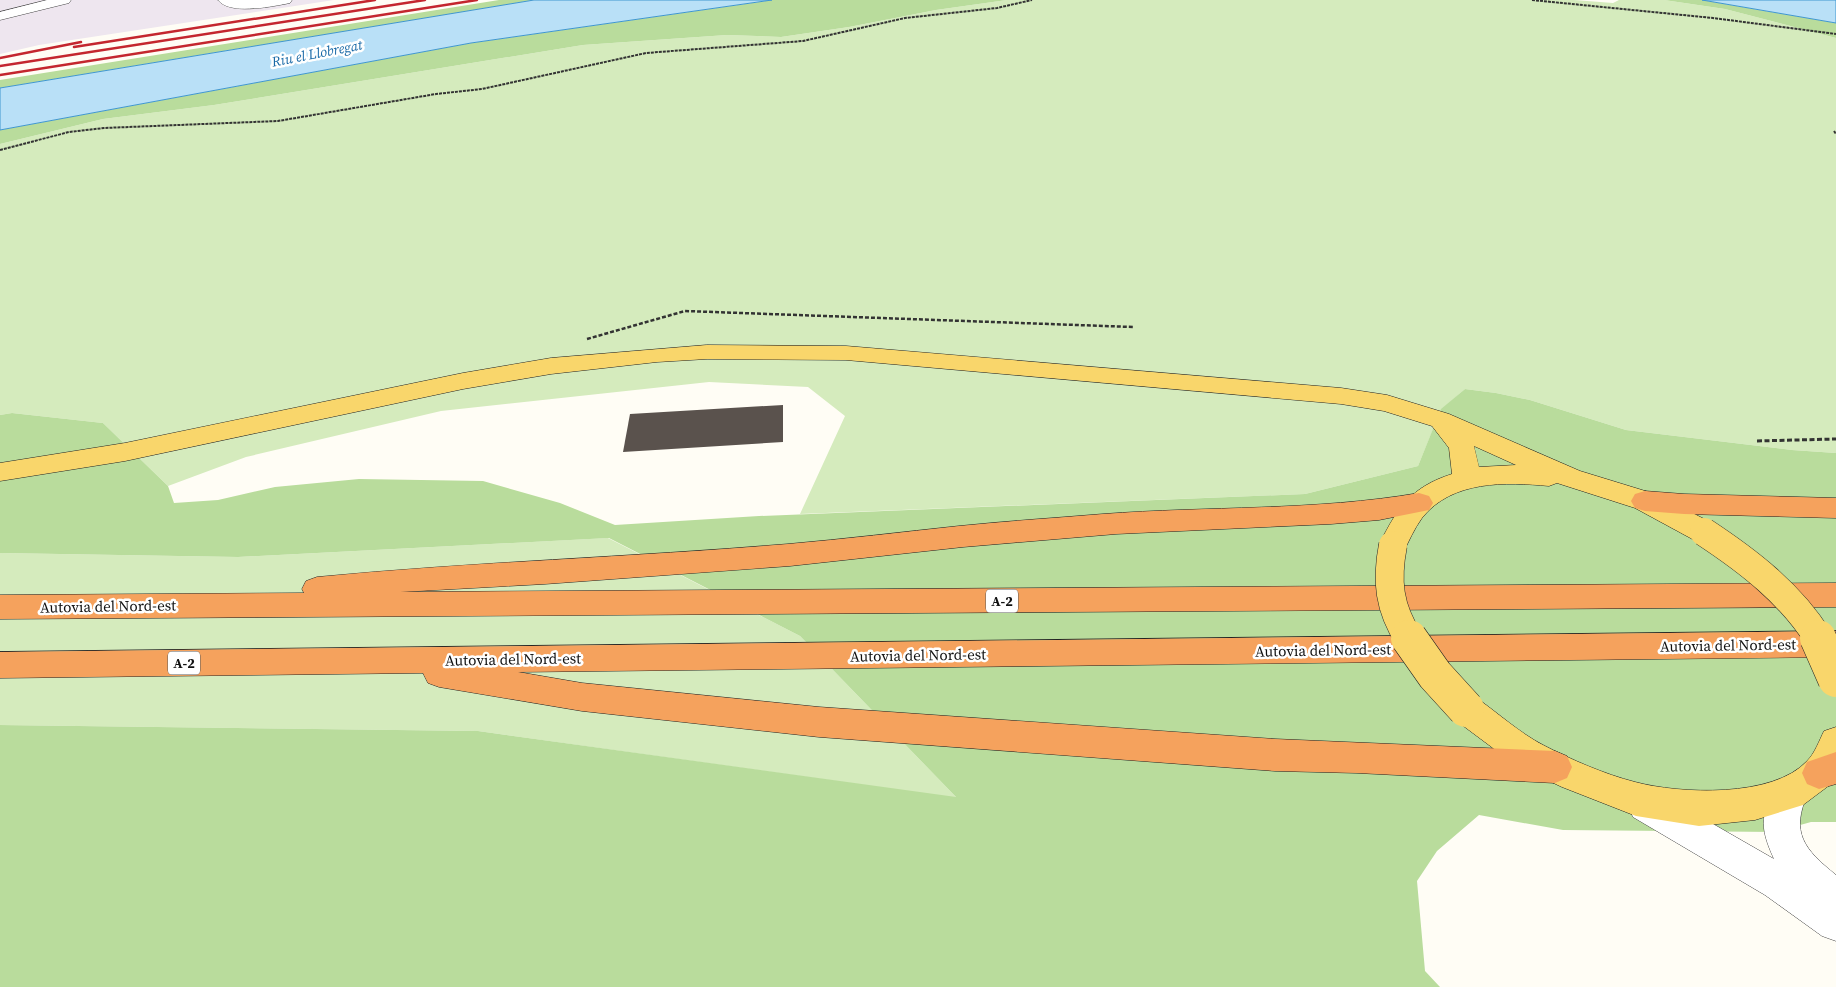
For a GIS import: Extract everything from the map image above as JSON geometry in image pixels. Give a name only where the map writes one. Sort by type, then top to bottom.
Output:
[{"type":"highway","points":[[1645,501],[1684,504],[1836,508]]},
{"type":"highway","points":[[169,605],[416,579],[545,573],[790,554],[963,536],[1116,524],[1331,514],[1386,509],[1420,503]]},
{"type":"highway","name":"Autovia del Nord-est","points":[[0,607],[1836,595]]},
{"type":"highway","name":"Autovia del Nord-est","points":[[0,665],[1836,644]]},
{"type":"highway","points":[[369,661],[582,697],[820,722],[1275,755],[1376,757],[1555,767]]},
{"type":"main road","points":[[0,472],[124,452],[463,381],[551,366],[707,352],[846,353],[1341,396],[1401,406],[1440,420],[1570,478],[1645,501],[1704,532],[1731,549],[1762,573],[1807,619],[1821,640],[1836,680]]},
{"type":"main road","points":[[1440,420],[1457,436],[1462,446],[1466,480]]},
{"type":"main road","points":[[1570,478],[1524,474],[1497,475],[1466,480],[1441,490],[1420,503],[1405,523],[1393,545],[1388,558],[1390,597],[1411,642],[1425,664],[1466,709],[1529,755],[1555,767],[1636,799],[1699,809],[1755,804],[1790,793],[1828,770],[1836,742]]},
{"type":"street","points":[[0,16],[64,0]]},
{"type":"street","points":[[225,0],[250,4],[285,0]]},
{"type":"street","points":[[1790,793],[1783,808],[1780,828],[1784,843],[1792,855],[1823,890],[1836,899]]},
{"type":"street","points":[[1636,799],[1778,882],[1836,922]]},
{"type":"path","points":[[0,150],[69,132],[104,128],[278,121],[418,97],[482,89],[646,53],[786,43],[905,18],[997,8],[1032,0]]},
{"type":"path","points":[[1532,0],[1713,18],[1836,34]]},
{"type":"path","points":[[551,366],[578,342],[686,311],[1133,327]]},
{"type":"path","points":[[1757,441],[1836,439]]},
{"type":"shaded area","points":[[0,0],[334,0],[39,45],[0,54]]},
{"type":"green space","points":[[499,0],[534,0],[0,88],[0,80]]},
{"type":"green space","points":[[772,0],[1007,0],[936,10],[849,27],[781,37],[727,35],[583,45],[214,105],[103,119],[0,144],[0,130],[471,43]]},
{"type":"green space","points":[[1007,0],[1574,0],[1613,3],[1619,0],[1664,0],[1725,9],[1836,38],[1836,453],[1792,450],[1626,430],[1530,400],[1465,389],[1441,410],[1418,466],[1305,494],[800,514],[845,416],[808,387],[709,382],[441,411],[246,457],[168,486],[103,423],[12,413],[0,415],[0,144],[103,119],[214,105],[583,45],[727,35],[781,37],[849,27],[936,10]]},
{"type":"green space","points":[[1664,0],[1702,0],[1836,23],[1836,38],[1725,9]]},
{"type":"green space","points":[[1465,389],[1530,400],[1626,430],[1792,450],[1836,453],[1836,822],[1811,822],[1775,832],[1563,830],[1479,815],[1437,851],[1417,881],[1425,971],[1440,987],[0,987],[0,725],[478,731],[956,797],[800,636],[609,538],[238,557],[0,553],[0,415],[12,413],[103,423],[168,486],[174,503],[218,500],[275,487],[359,479],[483,481],[560,503],[615,525],[759,516],[1305,494],[1418,466],[1441,409]]},
{"type":"green space","points":[[608,538],[800,636],[957,798],[478,731],[0,725],[0,553],[238,557]]},
{"type":"water","name":"Riu el Llobregat","points":[[534,0],[772,0],[471,43],[0,130],[0,88]]},
{"type":"water","points":[[1702,0],[1836,0],[1836,23]]},
{"type":"building","points":[[783,405],[783,442],[623,452],[630,414]]},
{"type":"railway","points":[[74,47],[375,0]]},
{"type":"railway","points":[[0,66],[425,0]]},
{"type":"railway","points":[[0,75],[477,0]]},
{"type":"railway","points":[[0,58],[81,42]]}]
